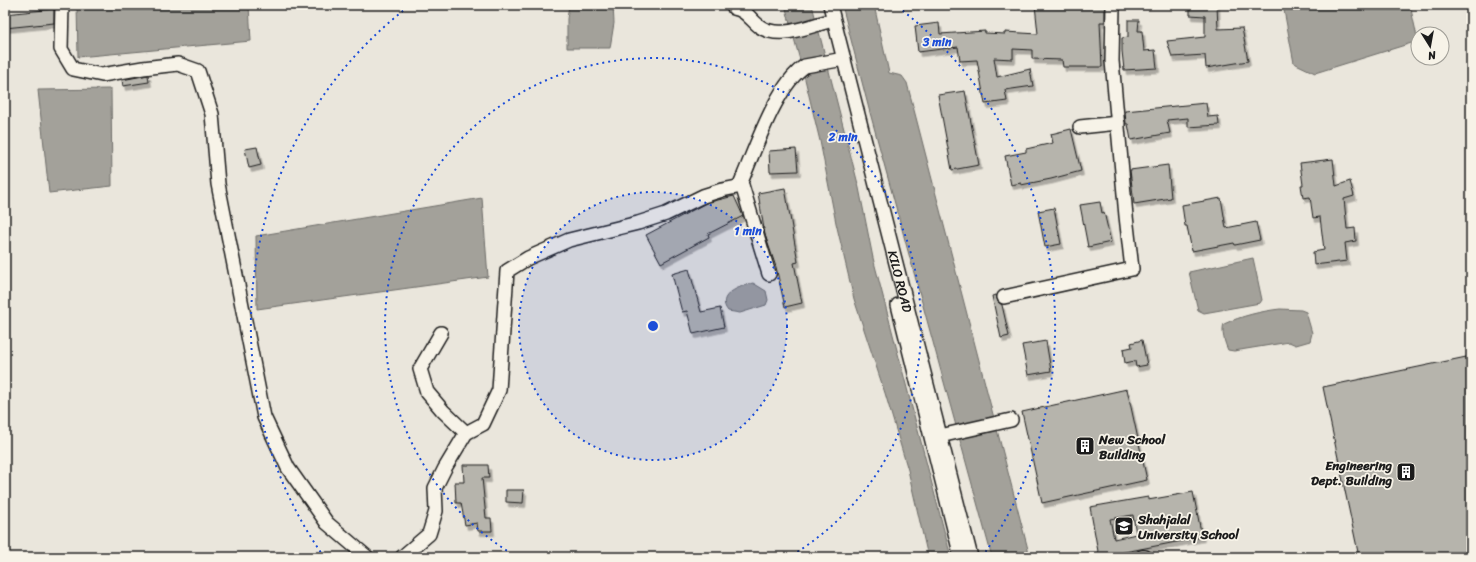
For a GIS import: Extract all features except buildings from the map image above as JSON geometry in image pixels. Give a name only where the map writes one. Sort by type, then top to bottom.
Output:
[{"type":"street","points":[[62,5],[61,49],[73,69],[102,75],[178,64],[198,71],[212,114],[218,184],[264,417],[288,468],[326,523],[367,557]]},
{"type":"street","name":"KILO ROAD","points":[[821,5],[840,59],[971,557]]},
{"type":"street","name":"KILO ROAD","points":[[830,5],[840,59],[961,557]]},
{"type":"street","points":[[1004,297],[1132,269],[1112,61],[1113,5]]},
{"type":"street","points":[[734,8],[740,9],[749,15],[760,26],[771,32],[792,31],[826,22]]},
{"type":"street","points":[[770,274],[741,182],[773,108],[788,84],[805,66],[840,59]]},
{"type":"street","points":[[1080,127],[1118,123]]},
{"type":"street","points":[[402,557],[429,534],[436,511],[435,488],[466,433],[483,424],[499,390],[507,271],[528,258],[569,240],[638,223],[666,214],[703,196],[742,186]]},
{"type":"street","points":[[441,333],[420,369],[427,392],[443,411],[466,433]]},
{"type":"street","points":[[940,436],[1011,420]]},
{"type":"shaded area","points":[[77,5],[249,5],[251,41],[78,57]]},
{"type":"shaded area","points":[[569,5],[613,5],[614,23],[610,48],[567,48],[567,19]]},
{"type":"shaded area","points":[[785,5],[812,5],[859,188],[873,258],[951,557],[928,557],[908,470],[885,393],[854,299],[836,223],[820,141]]},
{"type":"shaded area","points":[[842,5],[874,5],[889,73],[902,76],[907,83],[1030,557],[992,557],[869,109]]},
{"type":"shaded area","points":[[1283,5],[1410,5],[1415,26],[1410,26],[1410,43],[1315,73],[1294,63]]},
{"type":"shaded area","points":[[111,89],[112,186],[49,193],[38,90]]},
{"type":"shaded area","points":[[482,198],[488,277],[257,309],[256,236]]},
{"type":"shaded area","points":[[1253,258],[1262,300],[1260,303],[1204,313],[1198,310],[1189,272]]},
{"type":"shaded area","points":[[753,283],[766,291],[768,300],[766,305],[740,313],[728,311],[725,305],[727,296],[742,286]]},
{"type":"shaded area","points":[[1280,309],[1301,310],[1306,312],[1312,333],[1310,341],[1296,345],[1289,342],[1234,351],[1228,350],[1223,334],[1224,324],[1252,314]]},
{"type":"place","name":"New School Building","points":[[1085,446]]},
{"type":"place","name":"Engineering Dept. Building","points":[[1406,472]]},
{"type":"place","name":"Shahjalal University School","points":[[1124,526]]}]
